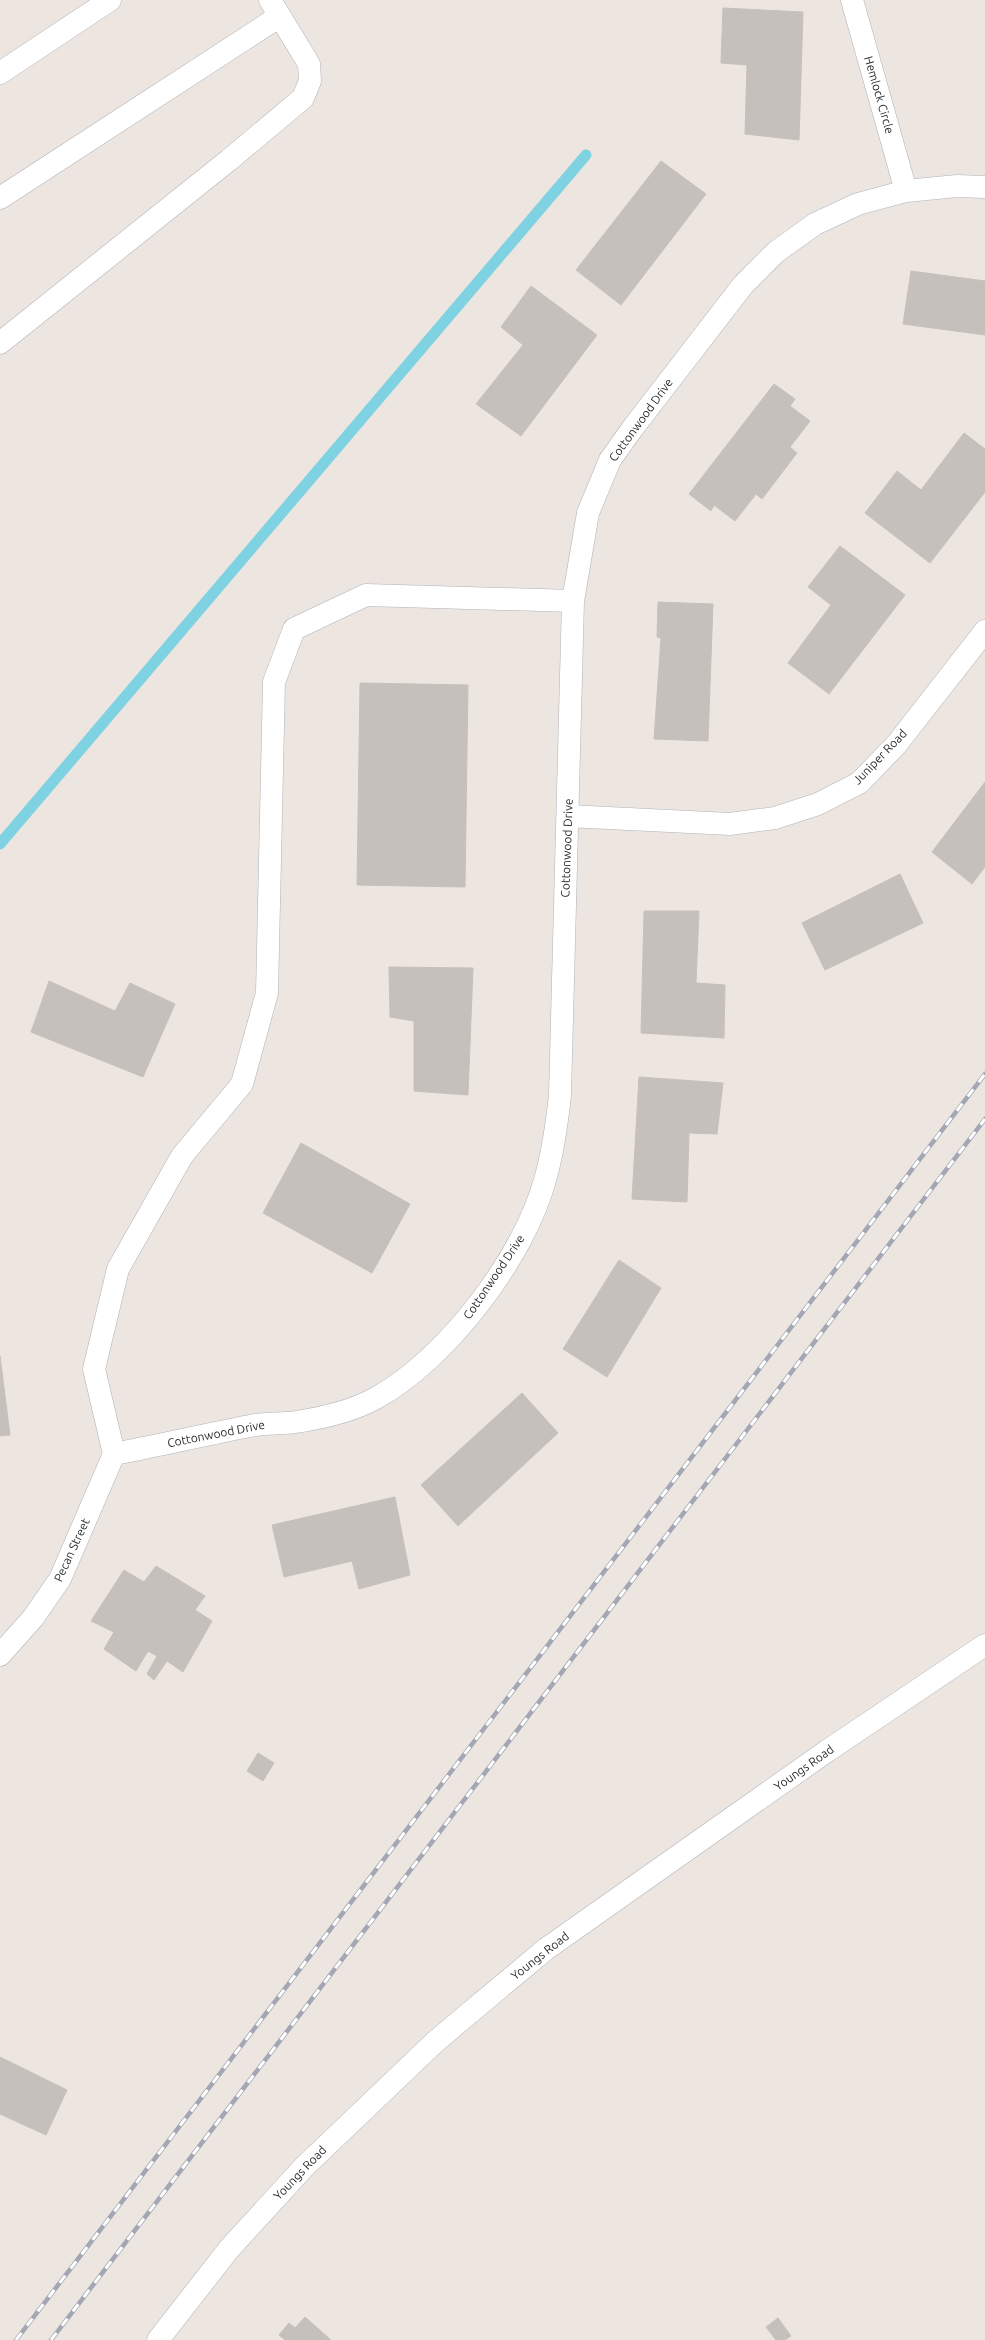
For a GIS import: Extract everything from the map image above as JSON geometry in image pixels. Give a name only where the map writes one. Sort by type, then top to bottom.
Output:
[{"type":"street","points":[[0,73],[110,0]]},
{"type":"street","name":"Hemlock Circle","points":[[852,0],[906,191]]},
{"type":"street","points":[[0,198],[275,8],[309,64],[310,81],[303,98],[229,160],[0,343]]},
{"type":"street","name":"Cottonwood Drive","points":[[114,1454],[257,1425],[297,1422],[347,1410],[376,1398],[420,1367],[458,1330],[496,1278],[525,1231],[545,1181],[557,1128],[560,1095],[573,601],[588,513],[610,460],[742,285],[776,252],[815,224],[858,204],[906,191],[957,186],[985,187]]},
{"type":"street","points":[[114,1454],[94,1369],[118,1269],[182,1156],[242,1084],[267,993],[274,682],[294,629],[366,595],[573,601]]},
{"type":"street","name":"Juniper Road","points":[[568,816],[730,824],[775,818],[818,804],[859,783],[896,745],[985,630]]},
{"type":"street","name":"Pecan Street","points":[[0,1655],[33,1618],[60,1579],[114,1454]]},
{"type":"street","name":"Youngs Road","points":[[158,2340],[229,2248],[304,2167],[435,2042],[467,2015],[546,1949],[827,1751],[985,1645]]},
{"type":"building","points":[[723,8],[803,12],[799,140],[745,134],[747,65],[721,63]]},
{"type":"building","points":[[661,161],[706,194],[621,305],[576,270]]},
{"type":"building","points":[[911,271],[985,281],[985,335],[903,324]]},
{"type":"building","points":[[531,286],[597,335],[521,436],[476,404],[523,345],[501,327]]},
{"type":"building","points":[[774,384],[795,399],[790,406],[810,421],[790,447],[797,453],[762,499],[756,494],[735,521],[714,505],[711,511],[689,494]]},
{"type":"building","points":[[964,433],[985,449],[985,492],[930,563],[865,513],[897,471],[921,490]]},
{"type":"building","points":[[840,546],[905,595],[829,694],[788,663],[831,605],[808,587]]},
{"type":"building","points":[[658,602],[713,604],[708,741],[654,739],[661,638],[657,637]]},
{"type":"building","points":[[360,683],[468,685],[465,887],[357,885]]},
{"type":"building","points":[[985,782],[985,867],[972,884],[932,852]]},
{"type":"building","points":[[900,874],[923,923],[825,970],[802,923]]},
{"type":"building","points":[[644,911],[699,911],[696,983],[725,985],[724,1038],[641,1033]]},
{"type":"building","points":[[389,967],[473,968],[468,1095],[414,1091],[414,1021],[390,1017]]},
{"type":"building","points":[[49,981],[115,1011],[130,983],[175,1004],[143,1077],[31,1032]]},
{"type":"building","points":[[639,1077],[723,1083],[717,1134],[689,1133],[687,1202],[632,1199]]},
{"type":"building","points":[[301,1143],[410,1204],[372,1273],[263,1213]]},
{"type":"building","points":[[619,1260],[661,1288],[607,1377],[563,1349]]},
{"type":"building","points":[[0,1356],[10,1435],[0,1436]]},
{"type":"building","points":[[522,1393],[558,1433],[458,1526],[421,1485]]},
{"type":"building","points":[[395,1497],[410,1575],[359,1589],[352,1561],[284,1577],[272,1525]]},
{"type":"building","points":[[156,1566],[205,1596],[195,1610],[212,1621],[183,1672],[167,1661],[154,1680],[147,1674],[157,1656],[148,1651],[136,1671],[104,1649],[114,1632],[91,1621],[124,1570],[144,1582]]},
{"type":"building","points":[[258,1753],[274,1763],[263,1781],[247,1771]]},
{"type":"building","points":[[0,2057],[67,2090],[46,2135],[0,2114]]},
{"type":"building","points":[[305,2317],[331,2340],[285,2340],[279,2335],[289,2323],[295,2328]]},
{"type":"building","points":[[778,2318],[791,2336],[785,2340],[776,2340],[766,2327]]},
{"type":"waterway","points":[[0,844],[586,155]]},
{"type":"railway","points":[[16,2340],[985,1074]]},
{"type":"railway","points":[[51,2340],[985,1119]]}]
